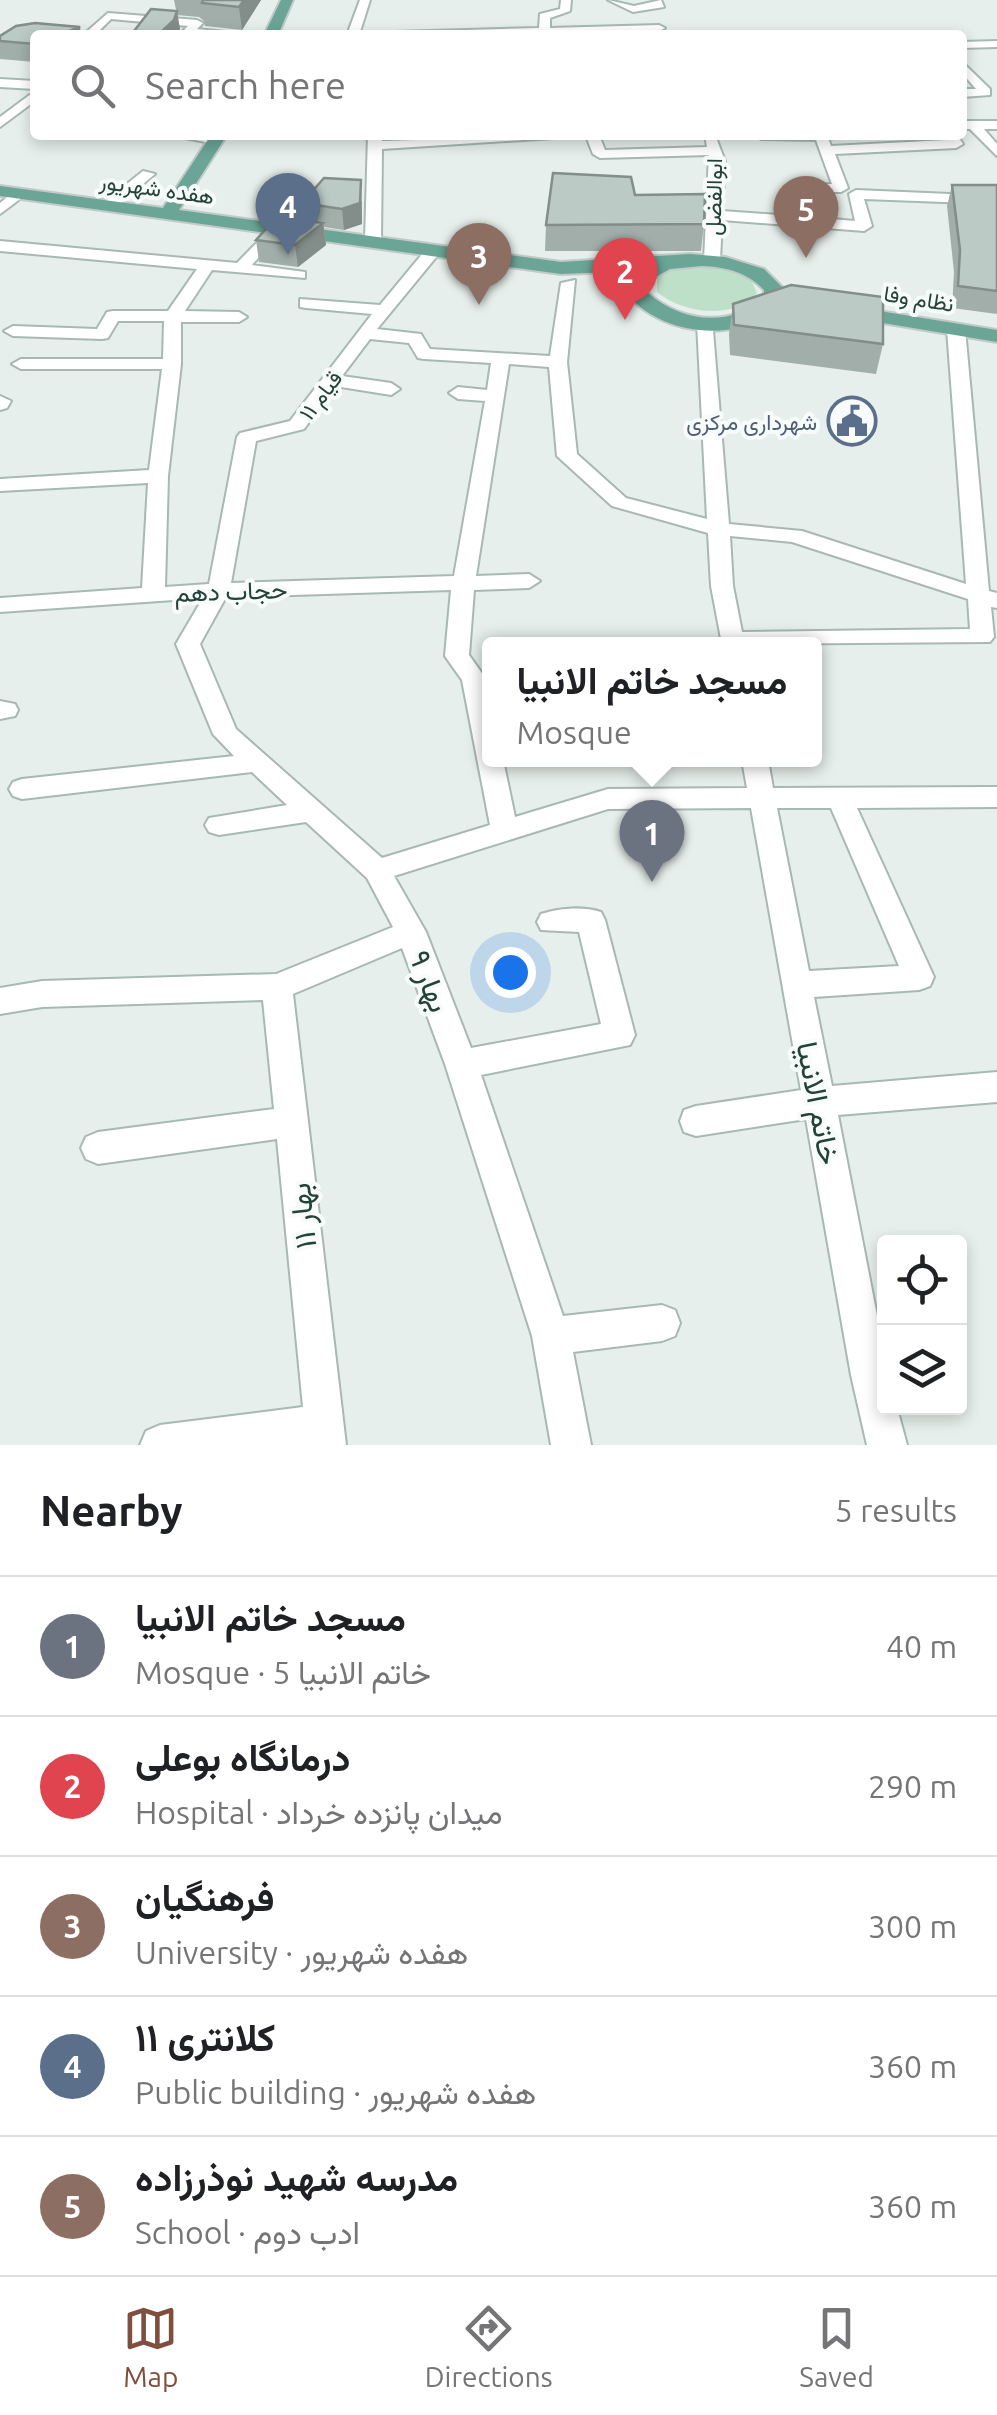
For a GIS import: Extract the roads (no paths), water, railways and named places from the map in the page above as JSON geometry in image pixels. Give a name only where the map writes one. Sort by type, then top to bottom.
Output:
[{"type":"main road","points":[[273,30],[287,0]]},
{"type":"main road","points":[[168,214],[216,140]]},
{"type":"main road","name":"هفده شهریور","points":[[0,190],[373,240],[565,276],[712,260]]},
{"type":"main road","points":[[664,264],[642,276],[637,285],[638,295],[647,305],[682,320],[706,323],[751,318],[783,301],[766,279],[733,264],[712,260]]},
{"type":"main road","points":[[565,276],[637,285]]},
{"type":"main road","name":"نظام وفا","points":[[828,308],[997,336]]},
{"type":"street","points":[[355,30],[364,0]]},
{"type":"street","points":[[566,0],[565,11],[544,16],[545,30],[659,28]]},
{"type":"street","points":[[613,0],[663,30]]},
{"type":"street","points":[[94,30],[120,4]]},
{"type":"street","points":[[633,9],[662,5]]},
{"type":"street","points":[[164,21],[174,6]]},
{"type":"street","points":[[108,16],[197,23],[190,30]]},
{"type":"street","points":[[967,45],[997,44]]},
{"type":"street","points":[[967,71],[986,92],[967,93]]},
{"type":"street","points":[[0,82],[30,85]]},
{"type":"street","points":[[8,111],[30,98]]},
{"type":"street","points":[[968,125],[997,125]]},
{"type":"street","points":[[968,125],[997,152]]},
{"type":"street","points":[[373,240],[376,140]]},
{"type":"street","points":[[594,140],[600,154],[715,151]]},
{"type":"street","name":"ابوالفضل","points":[[711,140],[718,161],[712,260]]},
{"type":"street","points":[[714,215],[864,226],[822,140]]},
{"type":"street","points":[[826,150],[956,144],[953,140]]},
{"type":"street","points":[[108,207],[148,174]]},
{"type":"street","points":[[800,222],[796,188],[997,200]]},
{"type":"street","points":[[0,210],[21,194]]},
{"type":"street","points":[[241,268],[275,229]]},
{"type":"street","points":[[0,246],[298,275]]},
{"type":"street","name":"قیام ۱۱","points":[[220,590],[247,437],[298,425],[365,332],[434,250]]},
{"type":"street","points":[[152,595],[173,316],[208,265]]},
{"type":"street","points":[[565,276],[558,362],[567,456],[619,502],[718,529],[794,536],[989,599]]},
{"type":"street","points":[[306,303],[384,310]]},
{"type":"street","points":[[13,331],[102,334],[113,316],[240,317]]},
{"type":"street","points":[[706,323],[722,586],[732,637]]},
{"type":"street","points":[[822,640],[982,637],[989,599],[956,329]]},
{"type":"street","points":[[365,332],[415,338],[424,354],[558,362]]},
{"type":"street","points":[[482,678],[457,656],[462,584],[501,358]]},
{"type":"street","points":[[21,364],[172,364]]},
{"type":"street","points":[[332,380],[391,388]]},
{"type":"street","points":[[458,394],[495,396]]},
{"type":"street","points":[[0,485],[158,476]]},
{"type":"street","name":"حجاب دهم","points":[[0,605],[220,590],[529,581]]},
{"type":"street","name":"بهار ۹","points":[[220,590],[188,644],[226,734],[377,870],[412,932],[461,1064],[550,1336],[571,1445]]},
{"type":"street","points":[[22,789],[261,762]]},
{"type":"street","points":[[492,767],[505,832]]},
{"type":"street","name":"خاتم الانبیا","points":[[755,767],[887,1445]]},
{"type":"street","points":[[377,870],[608,800],[997,797]]},
{"type":"street","points":[[797,985],[919,976],[840,799]]},
{"type":"street","points":[[220,825],[314,811]]},
{"type":"street","points":[[461,1064],[619,1036],[591,920],[552,922]]},
{"type":"street","points":[[0,1001],[42,994],[277,987],[412,932]]},
{"type":"street","name":"بهار ۱۱","points":[[277,987],[325,1435]]},
{"type":"street","points":[[696,1121],[819,1102],[997,1087]]},
{"type":"street","points":[[98,1148],[292,1122]]},
{"type":"street","points":[[550,1336],[662,1323]]},
{"type":"street","points":[[160,1445],[325,1435]]},
{"type":"place","name":"کلانتری ۱۱","points":[[288,255]]},
{"type":"place","name":"مدرسه شهید نوذرزاده","points":[[806,258]]},
{"type":"place","name":"فرهنگیان","points":[[479,305]]},
{"type":"place","name":"درمانگاه بوعلی","points":[[625,320]]},
{"type":"place","name":"شهرداری مرکزی","points":[[852,421]]},
{"type":"place","name":"مسجد خاتم الانبیا","points":[[652,882]]}]
